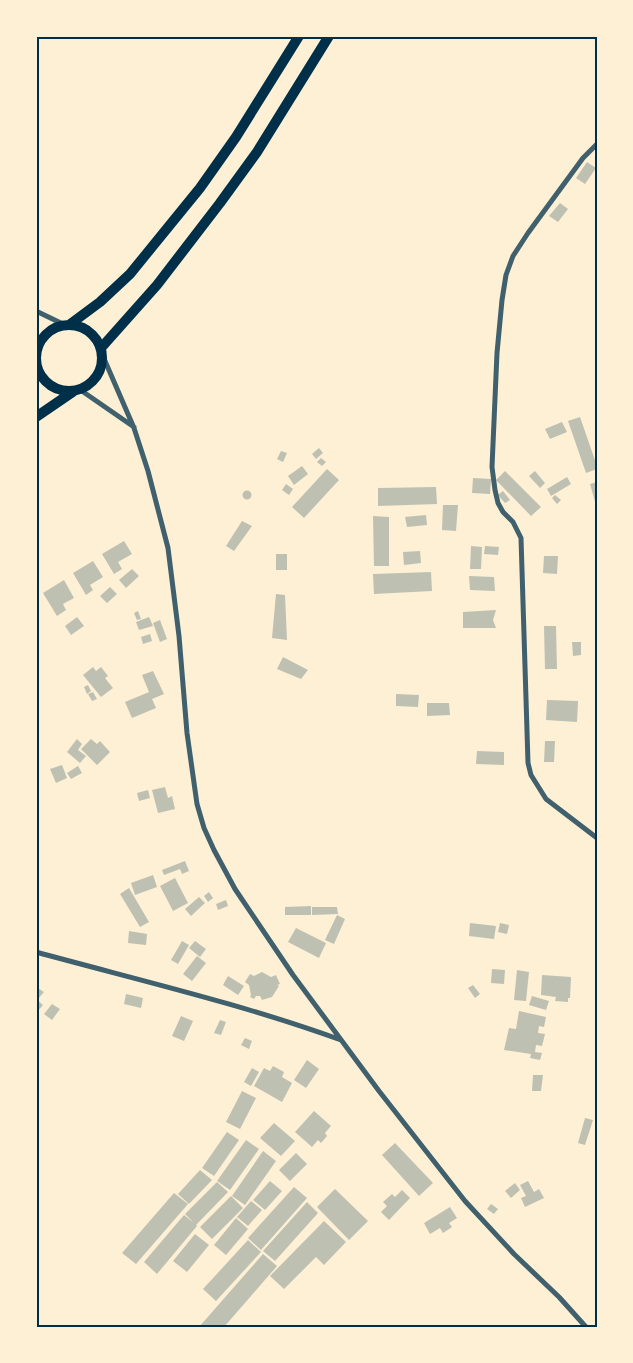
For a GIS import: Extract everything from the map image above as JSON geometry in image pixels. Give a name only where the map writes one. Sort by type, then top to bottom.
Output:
[{"type":"highway","points":[[77,390],[62,390],[52,386],[43,378],[38,368],[36,354],[40,342],[46,334],[55,328],[67,325],[100,302],[130,274],[200,188],[236,137],[299,36]]},
{"type":"highway","points":[[102,351],[157,285],[220,204],[262,144],[329,36]]},
{"type":"highway","points":[[36,417],[77,390],[87,386],[99,372],[102,363],[102,351],[94,336],[82,328],[67,325]]},
{"type":"street","points":[[597,144],[583,158],[528,232],[513,256],[506,275],[498,353],[492,467],[498,503],[503,512],[518,529],[521,538],[528,763],[531,775],[546,799],[597,838]]},
{"type":"street","points":[[36,311],[67,325]]},
{"type":"street","points":[[102,351],[134,428],[148,471],[168,548],[179,636],[188,742],[197,804],[204,828],[214,850],[235,889],[293,975],[379,1092],[465,1201],[586,1327]]},
{"type":"street","points":[[77,390],[134,428]]},
{"type":"street","points":[[36,952],[254,1011],[342,1040]]},
{"type":"building","points":[[587,162],[596,168],[585,184],[576,178]]},
{"type":"building","points":[[560,203],[568,209],[558,222],[549,216]]},
{"type":"building","points":[[580,417],[597,466],[597,469],[586,473],[568,421]]},
{"type":"building","points":[[562,422],[567,432],[550,439],[545,429]]},
{"type":"building","points":[[319,448],[323,453],[316,459],[312,454]]},
{"type":"building","points":[[281,451],[287,453],[283,462],[277,459]]},
{"type":"building","points":[[321,458],[326,462],[322,466],[317,462]]},
{"type":"building","points":[[302,466],[308,474],[294,485],[288,476]]},
{"type":"building","points":[[327,469],[339,480],[304,518],[292,507]]},
{"type":"building","points":[[505,471],[541,507],[531,516],[496,480]]},
{"type":"building","points":[[535,471],[545,483],[540,488],[529,476]]},
{"type":"building","points":[[567,477],[571,484],[551,496],[547,489]]},
{"type":"building","points":[[473,478],[491,479],[490,494],[472,493]]},
{"type":"building","points":[[597,482],[597,505],[596,505],[590,484]]},
{"type":"building","points":[[286,484],[293,489],[289,495],[282,490]]},
{"type":"building","points":[[436,487],[437,504],[378,506],[378,488]]},
{"type":"building","points":[[247,490],[252,495],[247,500],[242,495]]},
{"type":"building","points":[[503,491],[510,500],[505,503],[498,495]]},
{"type":"building","points":[[555,495],[561,500],[557,504],[552,498]]},
{"type":"building","points":[[443,505],[458,505],[456,531],[442,530]]},
{"type":"building","points":[[426,515],[427,525],[407,527],[405,517]]},
{"type":"building","points":[[373,516],[389,517],[389,566],[374,566]]},
{"type":"building","points":[[242,521],[252,526],[234,551],[226,546]]},
{"type":"building","points":[[124,541],[132,554],[118,562],[122,569],[114,574],[102,554]]},
{"type":"building","points":[[471,546],[482,547],[481,569],[470,569]]},
{"type":"building","points":[[485,546],[499,547],[498,555],[484,554]]},
{"type":"building","points":[[420,551],[421,563],[404,565],[403,552]]},
{"type":"building","points":[[276,554],[287,554],[287,570],[276,570]]},
{"type":"building","points":[[544,556],[558,556],[557,574],[543,573]]},
{"type":"building","points":[[93,561],[103,577],[90,585],[93,590],[86,595],[73,573]]},
{"type":"building","points":[[132,569],[139,576],[126,588],[119,580]]},
{"type":"building","points":[[431,572],[432,591],[374,594],[373,574]]},
{"type":"building","points":[[469,576],[494,577],[495,591],[470,590]]},
{"type":"building","points":[[64,580],[74,598],[63,604],[66,610],[57,616],[43,593]]},
{"type":"building","points":[[110,587],[117,594],[107,603],[100,596]]},
{"type":"building","points":[[276,594],[285,595],[287,640],[272,638]]},
{"type":"building","points":[[496,610],[493,620],[496,628],[463,628],[463,612]]},
{"type":"building","points":[[138,611],[141,619],[137,620],[134,613]]},
{"type":"building","points":[[77,617],[84,626],[71,635],[65,626]]},
{"type":"building","points":[[149,617],[153,626],[139,630],[136,622]]},
{"type":"building","points":[[160,620],[167,639],[160,642],[153,623]]},
{"type":"building","points":[[544,626],[556,626],[557,669],[545,669]]},
{"type":"building","points":[[150,634],[152,641],[143,644],[141,637]]},
{"type":"building","points":[[572,642],[581,642],[581,655],[573,656]]},
{"type":"building","points":[[283,657],[308,670],[301,679],[277,669]]},
{"type":"building","points":[[93,667],[96,671],[101,667],[108,676],[105,678],[113,688],[101,697],[83,675]]},
{"type":"building","points":[[153,671],[164,694],[152,699],[156,708],[132,718],[125,702],[149,692],[142,675]]},
{"type":"building","points":[[88,685],[91,691],[87,694],[84,687]]},
{"type":"building","points":[[93,692],[97,699],[92,701],[88,694]]},
{"type":"building","points":[[396,694],[419,695],[418,707],[396,706]]},
{"type":"building","points":[[547,700],[578,701],[577,722],[546,720]]},
{"type":"building","points":[[427,703],[449,703],[450,715],[427,716]]},
{"type":"building","points":[[77,739],[82,744],[78,750],[86,756],[80,763],[67,752]]},
{"type":"building","points":[[91,739],[97,744],[100,741],[110,752],[97,765],[81,749]]},
{"type":"building","points":[[545,741],[555,741],[554,762],[544,762]]},
{"type":"building","points":[[477,751],[504,752],[504,765],[476,764]]},
{"type":"building","points":[[62,765],[67,778],[56,783],[50,769]]},
{"type":"building","points":[[78,766],[82,773],[71,779],[67,773]]},
{"type":"building","points":[[165,787],[168,798],[172,796],[175,809],[158,813],[152,790]]},
{"type":"building","points":[[148,790],[150,798],[139,801],[137,793]]},
{"type":"building","points":[[185,861],[189,871],[182,874],[180,869],[164,875],[162,870]]},
{"type":"building","points":[[153,875],[157,887],[135,895],[131,883]]},
{"type":"building","points":[[175,878],[188,903],[173,911],[160,886]]},
{"type":"building","points":[[129,888],[149,922],[140,927],[120,894]]},
{"type":"building","points":[[209,892],[213,898],[208,902],[204,896]]},
{"type":"building","points":[[199,897],[205,903],[191,916],[185,909]]},
{"type":"building","points":[[226,900],[228,906],[218,910],[216,904]]},
{"type":"building","points":[[311,906],[311,915],[285,915],[285,907]]},
{"type":"building","points":[[312,907],[337,907],[338,914],[312,915]]},
{"type":"building","points":[[337,915],[345,919],[334,944],[325,940]]},
{"type":"building","points":[[470,923],[496,926],[494,939],[469,936]]},
{"type":"building","points":[[500,923],[509,925],[507,934],[498,932]]},
{"type":"building","points":[[296,928],[326,943],[319,958],[288,942]]},
{"type":"building","points":[[129,931],[147,934],[146,945],[128,943]]},
{"type":"building","points":[[182,941],[189,945],[178,964],[171,960]]},
{"type":"building","points":[[195,941],[206,949],[200,957],[189,948]]},
{"type":"building","points":[[197,956],[206,963],[192,981],[183,974]]},
{"type":"building","points":[[492,969],[505,970],[504,984],[491,983]]},
{"type":"building","points":[[517,970],[529,972],[526,1001],[514,1000]]},
{"type":"building","points":[[262,972],[271,977],[276,975],[280,984],[277,985],[279,986],[272,997],[262,1000],[260,996],[256,996],[254,999],[250,997],[249,985],[245,982],[250,974],[254,976]]},
{"type":"building","points":[[542,975],[571,977],[570,998],[568,998],[568,1002],[555,1001],[556,997],[541,995]]},
{"type":"building","points":[[228,976],[244,986],[238,995],[223,985]]},
{"type":"building","points":[[473,985],[480,994],[475,998],[468,988]]},
{"type":"building","points":[[36,987],[44,992],[37,1000],[43,1005],[36,1013]]},
{"type":"building","points":[[126,994],[143,998],[141,1008],[124,1004]]},
{"type":"building","points":[[532,996],[549,1001],[546,1010],[529,1005]]},
{"type":"building","points":[[52,1004],[60,1009],[52,1020],[44,1014]]},
{"type":"building","points":[[519,1011],[546,1017],[544,1027],[539,1026],[538,1033],[545,1034],[542,1046],[536,1045],[535,1052],[542,1053],[540,1060],[530,1058],[531,1054],[504,1050],[509,1028],[516,1029]]},
{"type":"building","points":[[181,1016],[193,1021],[184,1041],[172,1036]]},
{"type":"building","points":[[220,1020],[226,1022],[221,1035],[214,1033]]},
{"type":"building","points":[[245,1038],[252,1041],[249,1049],[241,1045]]},
{"type":"building","points":[[307,1060],[319,1069],[306,1088],[294,1080]]},
{"type":"building","points":[[273,1066],[284,1072],[282,1077],[292,1083],[282,1102],[254,1086],[264,1068],[270,1071]]},
{"type":"building","points":[[252,1068],[259,1072],[251,1086],[244,1082]]},
{"type":"building","points":[[533,1075],[543,1075],[541,1091],[532,1091]]},
{"type":"building","points":[[242,1091],[256,1098],[240,1129],[226,1122]]},
{"type":"building","points":[[314,1111],[331,1126],[325,1133],[327,1136],[321,1143],[318,1140],[312,1147],[295,1132]]},
{"type":"building","points":[[585,1118],[593,1120],[585,1145],[578,1143]]},
{"type":"building","points":[[274,1123],[295,1141],[281,1156],[260,1138]]},
{"type":"building","points":[[227,1132],[239,1140],[214,1176],[202,1168]]},
{"type":"building","points":[[246,1140],[259,1149],[230,1190],[217,1181]]},
{"type":"building","points":[[395,1143],[433,1183],[419,1196],[382,1155]]},
{"type":"building","points":[[263,1151],[276,1161],[245,1205],[232,1196]]},
{"type":"building","points":[[296,1153],[307,1164],[290,1181],[279,1170]]},
{"type":"building","points":[[200,1170],[212,1180],[189,1204],[178,1194]]},
{"type":"building","points":[[270,1181],[282,1191],[265,1210],[253,1200]]},
{"type":"building","points":[[528,1181],[534,1192],[539,1189],[544,1198],[525,1207],[521,1198],[526,1196],[520,1185]]},
{"type":"building","points":[[217,1182],[228,1192],[196,1225],[157,1274],[144,1262],[184,1215],[194,1223],[185,1214]]},
{"type":"building","points":[[515,1183],[520,1190],[511,1198],[505,1191]]},
{"type":"building","points":[[294,1187],[307,1198],[261,1250],[248,1238]]},
{"type":"building","points":[[335,1189],[368,1221],[349,1240],[317,1207]]},
{"type":"building","points":[[402,1190],[410,1198],[389,1220],[381,1212],[387,1206],[383,1202],[392,1194],[395,1197]]},
{"type":"building","points":[[174,1193],[188,1204],[136,1264],[122,1253]]},
{"type":"building","points":[[231,1196],[243,1208],[212,1239],[200,1227]]},
{"type":"building","points":[[251,1201],[262,1210],[248,1226],[237,1217]]},
{"type":"building","points":[[307,1202],[318,1213],[275,1261],[263,1251]]},
{"type":"building","points":[[491,1204],[498,1209],[494,1214],[487,1209]]},
{"type":"building","points":[[450,1207],[457,1218],[449,1223],[452,1227],[443,1233],[440,1228],[430,1234],[424,1223]]},
{"type":"building","points":[[236,1218],[248,1229],[226,1255],[214,1245]]},
{"type":"building","points":[[324,1221],[346,1242],[324,1265],[316,1257],[284,1289],[270,1276]]},
{"type":"building","points":[[195,1234],[209,1245],[187,1272],[173,1261]]},
{"type":"building","points":[[248,1240],[261,1252],[216,1301],[203,1289]]},
{"type":"building","points":[[263,1254],[277,1266],[224,1327],[199,1327]]}]
